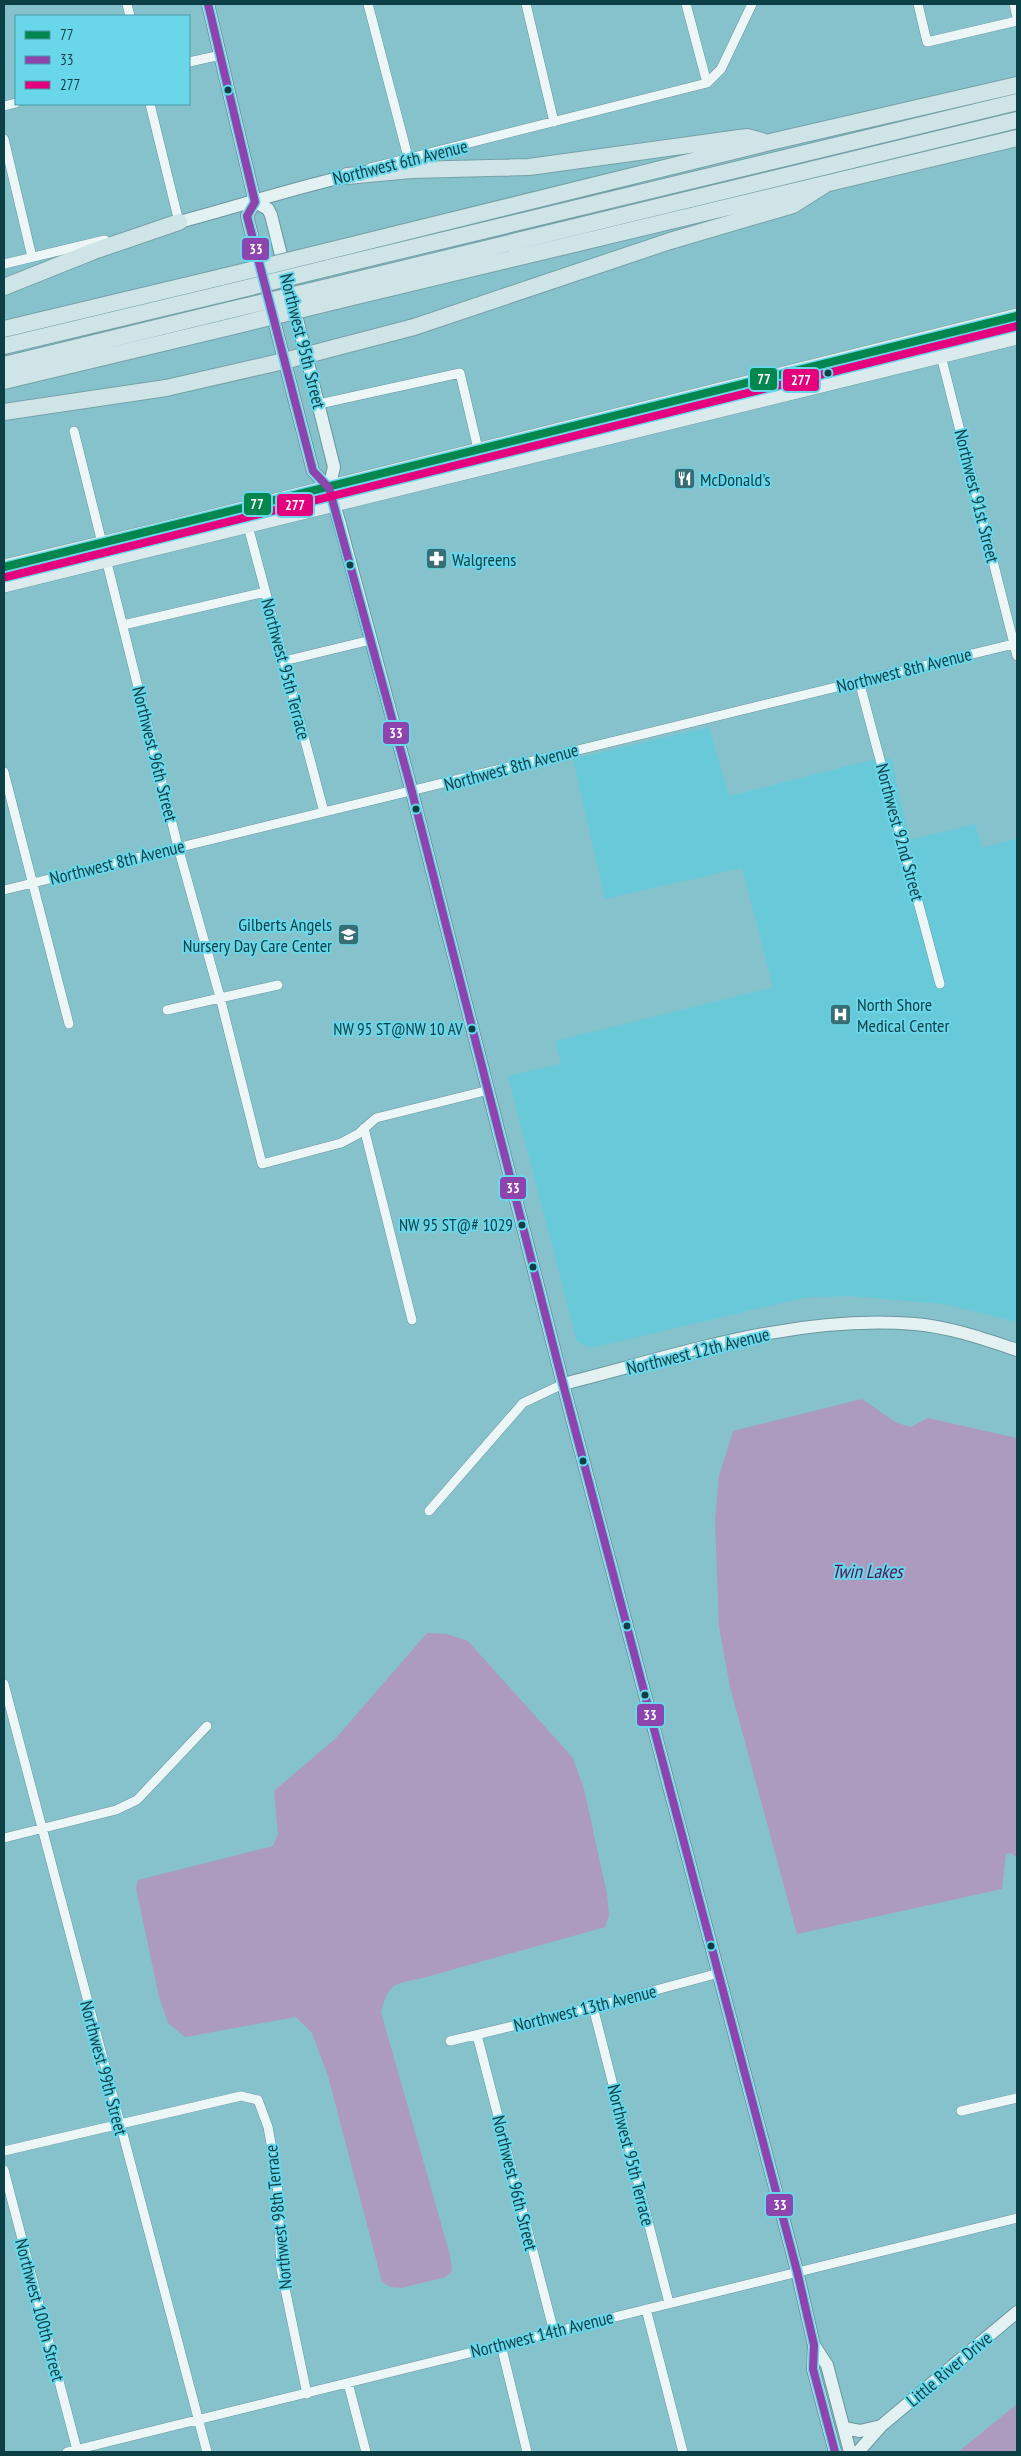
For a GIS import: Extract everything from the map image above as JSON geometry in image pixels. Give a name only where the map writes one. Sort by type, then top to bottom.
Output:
[{"type":"highway","points":[[326,260],[770,142],[1017,85]]},
{"type":"highway","points":[[4,346],[224,285],[326,260],[1017,102]]},
{"type":"highway","points":[[4,381],[232,318],[1017,120]]},
{"type":"highway","points":[[347,176],[411,170],[529,167],[748,137],[770,142]]},
{"type":"highway","points":[[334,293],[826,184],[1017,138]]},
{"type":"highway","points":[[4,412],[166,388],[284,361],[414,327],[670,241],[793,205],[826,184]]},
{"type":"highway","points":[[4,287],[94,251],[180,222]]},
{"type":"highway","points":[[4,329],[224,285]]},
{"type":"highway","points":[[4,365],[232,318]]},
{"type":"main road","name":"Northwest 95th Street","points":[[208,4],[256,202],[248,216],[284,361],[313,471],[329,488],[412,792],[563,1384],[797,2271],[814,2346],[813,2369],[832,2450]]},
{"type":"main road","name":"Northwest 6th Avenue","points":[[180,222],[256,202],[297,187],[347,176]]},
{"type":"main road","name":"Northwest 95th Street","points":[[256,202],[268,209],[271,216],[319,404],[334,466],[329,488]]},
{"type":"main road","points":[[4,567],[1017,316]]},
{"type":"main road","points":[[4,585],[1017,337]]},
{"type":"main road","points":[[654,426],[665,413],[696,405],[707,392]]},
{"type":"main road","points":[[526,457],[536,448],[594,434],[604,418]]},
{"type":"main road","points":[[4,576],[10,574],[22,562]]},
{"type":"main road","name":"Northwest 12th Avenue","points":[[563,1384],[793,1327],[852,1322],[916,1324],[970,1334],[1017,1350]]},
{"type":"main road","name":"Little River Drive","points":[[858,2452],[880,2426],[1017,2312]]},
{"type":"main road","name":"Northwest 95th Street","points":[[814,2346],[827,2365],[850,2452]]},
{"type":"main road","name":"Little River Drive","points":[[844,2428],[860,2431],[880,2426]]},
{"type":"street","points":[[368,4],[408,157]]},
{"type":"street","points":[[526,4],[554,122]]},
{"type":"street","points":[[686,4],[707,83]]},
{"type":"street","points":[[707,83],[721,69],[752,4]]},
{"type":"street","points":[[918,4],[927,42],[1017,20]]},
{"type":"street","points":[[1014,4],[1017,17]]},
{"type":"street","points":[[190,62],[221,54]]},
{"type":"street","name":"Northwest 6th Avenue","points":[[347,176],[408,157],[452,149],[707,83]]},
{"type":"street","points":[[150,105],[180,222]]},
{"type":"street","points":[[4,139],[32,257]]},
{"type":"street","name":"Northwest 6th Avenue","points":[[4,264],[180,222]]},
{"type":"street","name":"Northwest 91st Street","points":[[936,336],[1016,643],[1017,656]]},
{"type":"street","points":[[319,404],[460,372],[478,449]]},
{"type":"street","name":"Northwest 96th Street","points":[[74,431],[178,847],[220,997],[262,1164],[341,1144],[364,1128]]},
{"type":"street","name":"Northwest 95th Terrace","points":[[248,526],[324,812]]},
{"type":"street","points":[[124,625],[265,592]]},
{"type":"street","points":[[284,662],[371,640]]},
{"type":"street","name":"Northwest 8th Avenue","points":[[4,890],[412,792],[582,748],[1016,643]]},
{"type":"street","name":"Northwest 92nd Street","points":[[860,681],[940,984]]},
{"type":"street","points":[[4,772],[68,1024]]},
{"type":"street","points":[[167,1010],[278,985]]},
{"type":"street","points":[[412,1320],[364,1128],[376,1118],[489,1090]]},
{"type":"street","name":"Northwest 12th Avenue","points":[[429,1511],[523,1403],[563,1384]]},
{"type":"street","name":"Northwest 99th Street","points":[[4,1684],[118,2124],[207,2452]]},
{"type":"street","points":[[4,1838],[116,1810],[137,1800],[207,1726]]},
{"type":"street","name":"Northwest 13th Avenue","points":[[450,2041],[593,2007],[719,1973]]},
{"type":"street","name":"Northwest 95th Terrace","points":[[593,2007],[669,2303]]},
{"type":"street","name":"Northwest 96th Street","points":[[477,2035],[554,2332]]},
{"type":"street","name":"Northwest 98th Terrace","points":[[118,2124],[241,2096],[258,2100],[268,2127],[275,2168],[281,2269],[307,2394]]},
{"type":"street","points":[[961,2111],[1017,2098]]},
{"type":"street","points":[[4,2151],[118,2124]]},
{"type":"street","name":"Northwest 100th Street","points":[[4,2170],[77,2450]]},
{"type":"street","name":"Northwest 14th Avenue","points":[[67,2452],[1017,2218]]},
{"type":"street","points":[[646,2309],[683,2452]]},
{"type":"street","points":[[501,2345],[527,2452]]},
{"type":"street","points":[[348,2383],[366,2452]]},
{"type":"shaded area","name":"North Shore Medical Center","points":[[709,727],[729,796],[875,759],[891,758],[910,840],[975,824],[982,848],[1017,838],[1017,1322],[943,1304],[849,1296],[803,1298],[591,1348],[577,1342],[508,1076],[561,1064],[555,1041],[773,987],[742,868],[605,899],[573,759]]},
{"type":"water","name":"Twin Lakes","points":[[862,1399],[897,1423],[911,1427],[928,1418],[1017,1438],[1017,1858],[1011,1853],[1006,1854],[1002,1889],[797,1934],[730,1687],[719,1627],[715,1520],[719,1476],[733,1431]]},
{"type":"water","points":[[427,1633],[447,1634],[468,1641],[573,1758],[584,1789],[607,1894],[609,1916],[605,1927],[399,1983],[387,1995],[381,2012],[450,2255],[452,2271],[446,2277],[402,2288],[390,2287],[382,2282],[328,2076],[312,2033],[296,2017],[185,2037],[168,2023],[159,1997],[136,1888],[138,1880],[273,1846],[278,1834],[274,1791],[336,1738]]},
{"type":"water","points":[[1017,2404],[1017,2452],[958,2452]]},
{"type":"transit line","name":"33","points":[[208,4],[255,202],[247,216],[313,471],[329,488],[412,792],[563,1384],[797,2271],[814,2345],[813,2369],[835,2452]]},
{"type":"transit line","name":"77","points":[[4,567],[1017,316]]},
{"type":"transit line","name":"277","points":[[6,577],[1017,326]]},
{"type":"place","name":"McDonald's","points":[[684,479]]},
{"type":"place","name":"Walgreens","points":[[436,559]]},
{"type":"place","name":"Gilberts Angels Nursery Day Care Center","points":[[348,934]]},
{"type":"place","name":"North Shore Medical Center","points":[[841,1014]]},
{"type":"place","name":"NW 95 ST@NW 10 AV","points":[[472,1029]]},
{"type":"place","name":"NW 95 ST@# 1029","points":[[522,1225]]}]
